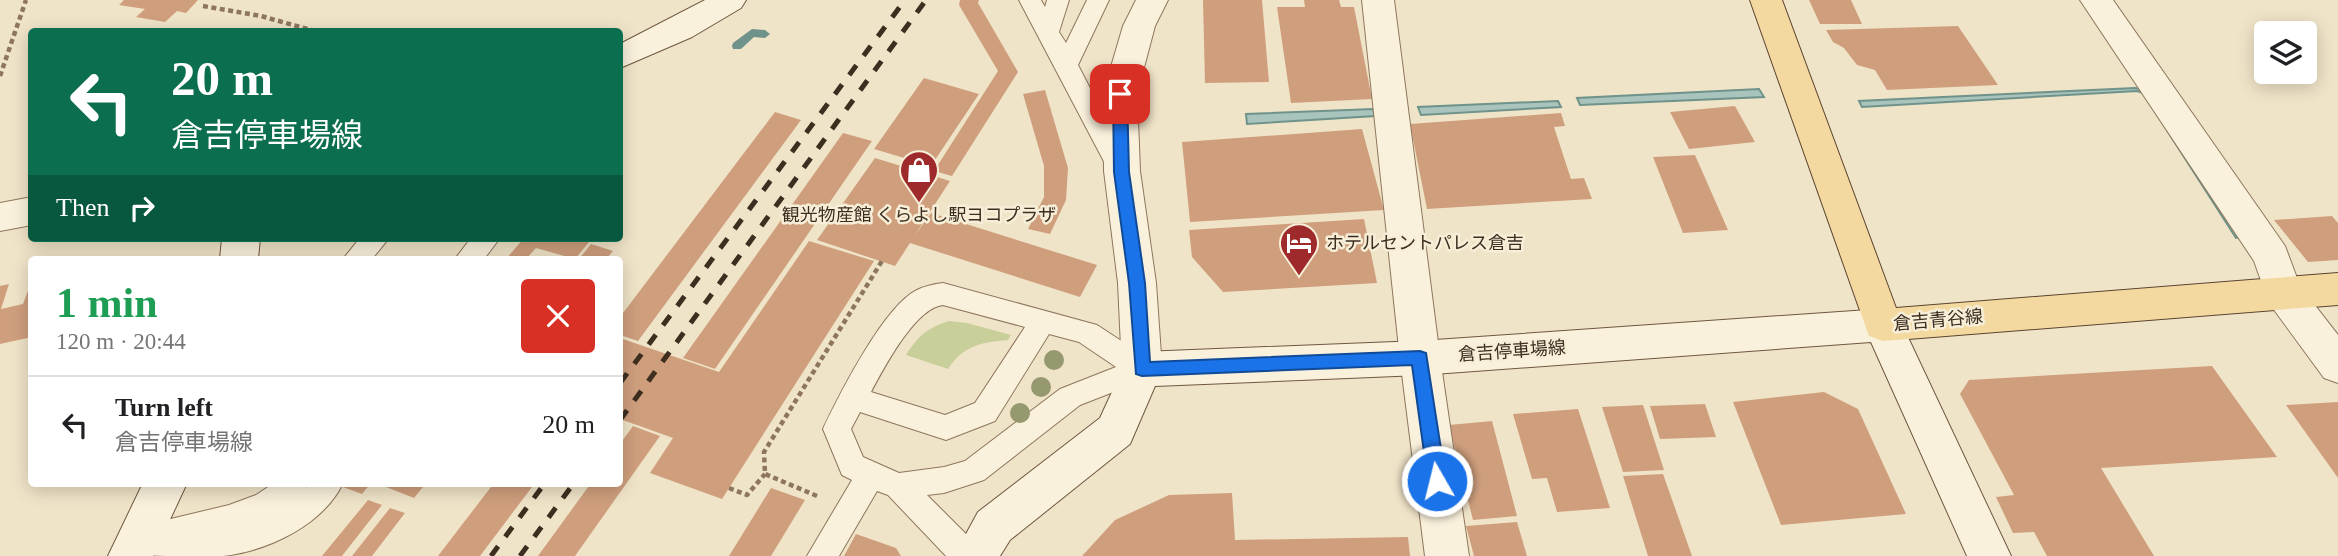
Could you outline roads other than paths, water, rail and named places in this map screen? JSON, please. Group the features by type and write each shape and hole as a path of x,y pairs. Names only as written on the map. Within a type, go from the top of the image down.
{"main road":[{"name":"倉吉青谷線","path":"1766,0 1883,325 2338,289"}],"street":[{"path":"623,56 680,29 730,0"},
{"path":"976,556 994,526 1115,431 1142,369 1137,283 1122,172 1120,94 1139,26 1153,0"},
{"path":"1378,0 1420,358 1447,556"},
{"path":"2096,0 2272,257 2283,292 2338,366"},
{"path":"0,217 28,212"},
{"path":"1883,325 1989,556"},
{"name":"倉吉停車場線","path":"1142,369 1420,358 1883,325"},
{"path":"134,549 163,487"}],"lane":[{"path":"1030,0 1122,172"},
{"path":"1048,32 1058,0"},
{"path":"1067,65 1098,0"},
{"path":"359,256 372,242"},
{"path":"471,256 483,242"},
{"path":"962,556 959,548 898,486 852,466 837,429 853,398 906,314 926,297 943,294 1087,333 1142,369"},
{"path":"853,398 946,428 985,412 1043,321"},
{"path":"898,486 944,480 974,471 1070,397 1142,369"},
{"path":"822,556 871,474"},
{"path":"134,549 257,509 291,487"},
{"path":"134,549 193,547 245,538 277,527 319,496 325,487"}],"water":[{"path":"2135,88 2144,90 2242,237 2236,238 2143,93 2137,91 1862,107 1859,101"},
{"path":"1759,89 1764,97 1580,105 1577,98"},
{"path":"1558,101 1561,107 1421,115 1418,107"},
{"path":"1373,109 1375,116 1247,124 1246,114"}],"waterway":[{"path":"737,46 752,33 765,34"}],"railway":[{"path":"623,379 905,0"},
{"path":"623,416 926,0"},
{"path":"491,556 542,487"},
{"path":"520,556 571,487"}],"place":[{"name":"観光物産館 くらよし駅ヨコプラザ","path":"919,204"},
{"name":"ホテルセントパレス倉吉","path":"1299,277"}]}
